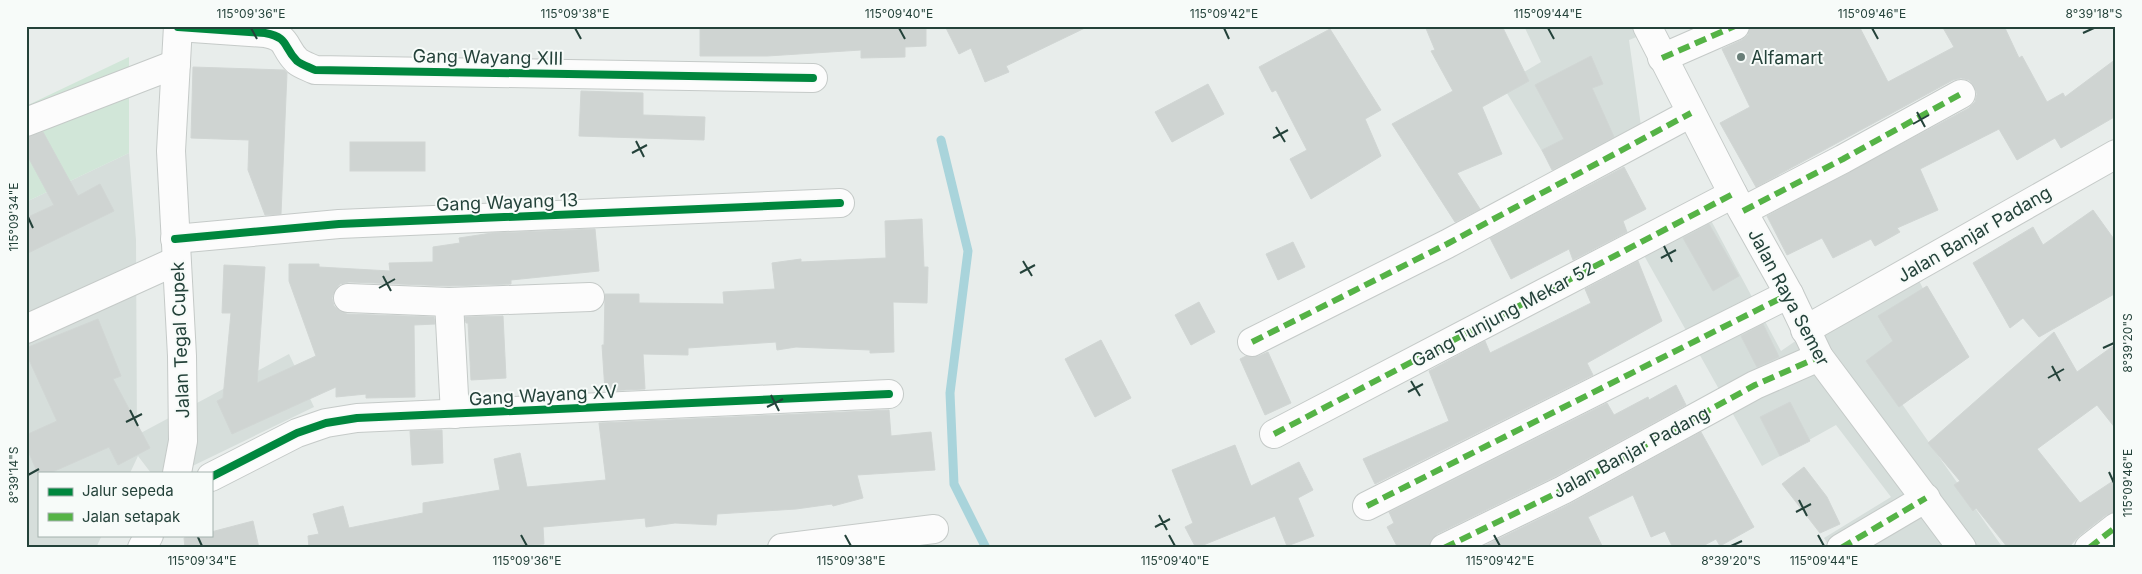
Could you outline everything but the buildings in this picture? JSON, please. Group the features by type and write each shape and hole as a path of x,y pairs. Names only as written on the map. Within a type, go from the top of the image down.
{"street":[{"name":"Jalan Raya Semer","path":"1647,26 1738,202 1789,294 1819,357 1962,548"},
{"path":"1662,58 1735,26"},
{"name":"Jalan Tegal Cupek","path":"177,472 184,441 182,356 171,151 178,27"},
{"name":"Gang Wayang XIII","path":"178,27 278,35 286,43 296,60 315,70 813,78"},
{"path":"26,122 176,64"},
{"name":"Gang Tunjung Mekar 52","path":"1274,434 1738,202 1843,160 1961,94"},
{"path":"1252,342 1447,244 1691,113"},
{"name":"Jalan Banjar Padang","path":"1806,330 2116,154"},
{"name":"Gang Wayang 13","path":"26,329 176,250 339,224 840,203"},
{"path":"1367,506 1789,294"},
{"path":"348,298 449,302 590,297"},
{"path":"449,302 455,414"},
{"name":"Jalan Banjar Padang","path":"1444,548 1563,490 1755,385 1819,357"},
{"name":"Gang Wayang XV","path":"212,476 297,433 326,423 357,418 889,394"},
{"path":"1841,548 1926,498"},
{"path":"2088,548 2116,527"},
{"path":"782,548 934,530"},
{"path":"142,548 149,536"}],"shaded area":[{"path":"1524,26 1664,26 1629,40 1641,126 1557,176 1502,85 1541,62"},
{"path":"129,153 136,240 137,435 289,354 314,407 180,472 150,472 138,456 130,472 38,472 38,536 102,536 96,548 26,548 26,198 28,201"},
{"path":"1699,198 1781,351 1910,262 1950,344 1895,394 2003,548 1830,548 1824,538 1891,497 1836,425 1762,466 1632,234"}],"green space":[{"path":"129,57 129,153 28,201 26,198 26,106"}],"waterway":[{"path":"941,140 968,251 950,393 954,484 986,548"}],"marked path":[{"path":"1662,58 1735,26"},
{"path":"1743,211 1961,94"},
{"path":"1252,342 1447,244 1691,113"},
{"path":"1274,434 1733,194"},
{"path":"1367,506 1789,294"},
{"path":"1444,548 1563,490 1755,385 1819,357"},
{"path":"1841,548 1926,498"},
{"path":"2089,548 2116,527"}],"cycle path":[{"path":"178,27 273,35 285,43 297,61 315,70 813,78"},
{"path":"175,239 339,224 840,203"},
{"path":"212,476 297,433 326,423 357,418 889,394"}],"place":[{"name":"Alfamart","path":"1741,57"}]}
